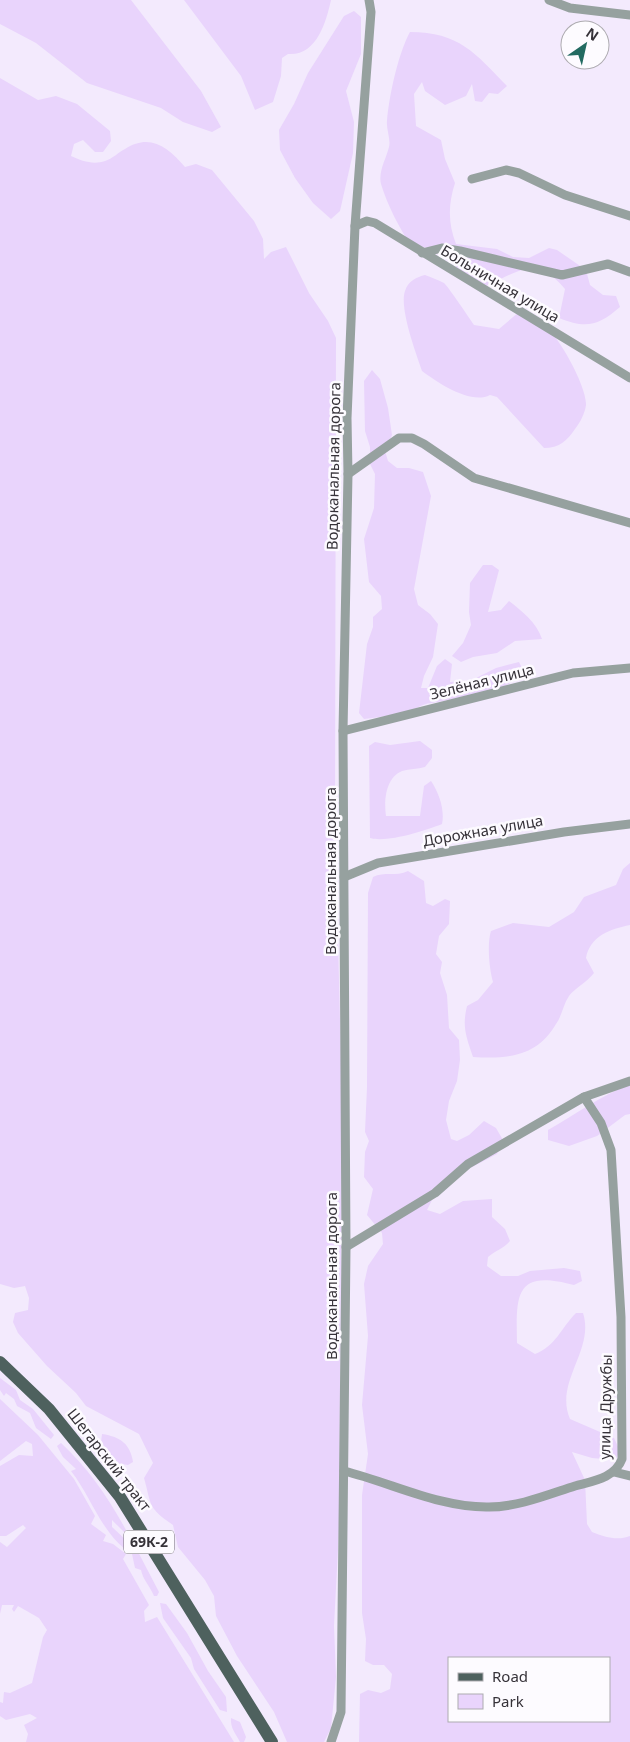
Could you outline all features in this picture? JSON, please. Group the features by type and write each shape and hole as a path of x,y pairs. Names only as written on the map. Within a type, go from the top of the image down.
{"main road":[{"name":"Шегарский тракт","path":"0,1362 49,1409 91,1458 120,1497 272,1742"}],"street":[{"name":"Водоканальная дорога","path":"331,1742 341,1712 344,1471 346,1247 343,731 348,474 347,418 356,226 371,12 369,0"},
{"path":"548,0 570,8 630,15"},
{"path":"472,179 506,170 519,173 565,195 630,216"},
{"name":"Больничная улица","path":"356,226 371,221 422,254 630,378"},
{"path":"422,254 442,248 562,275 608,264 630,272"},
{"path":"348,474 399,438 405,437 424,444 474,478 630,523"},
{"name":"Зелёная улица","path":"343,731 573,673 630,668"},
{"name":"Дорожная улица","path":"344,877 378,863 564,832 630,824"},
{"path":"346,1247 434,1193 468,1164 584,1097 630,1081"},
{"name":"улица Дружбы","path":"344,1471 451,1504 491,1507 526,1502 614,1472 622,1459 621,1316 610,1150 601,1123 584,1097"},
{"path":"614,1472 630,1476"}],"green space":[{"path":"0,0 131,0 201,91 221,127 212,132 183,122 161,108 87,83 36,43 0,24"},
{"path":"184,0 331,0 323,27 313,44 306,50 288,54 282,58 281,76 273,102 255,110 241,76"},
{"path":"354,11 361,17 361,54 346,91 354,122 353,153 340,211 331,219 313,203 295,178 280,150 279,130 294,104 308,73 344,16"},
{"path":"410,32 427,33 454,40 475,54 507,86 498,94 489,93 482,102 475,101 472,84 466,96 445,105 425,91 422,82 414,94 416,126 441,140 445,159 455,183 450,214 451,229 456,244 497,249 513,257 529,258 549,248 557,250 586,270 590,285 603,295 616,296 620,307 605,318 591,324 577,324 559,318 565,289 555,278 545,272 536,269 518,271 486,286 466,278 449,258 432,248 412,247 390,208 380,179 381,170 388,152 387,121 392,88 398,63"},
{"path":"0,78 38,100 56,96 77,104 110,131 111,141 103,152 95,152 83,140 74,144 71,156 75,158 88,162 101,162 110,159 134,144 150,142 165,148 185,167 196,164 212,170 254,221 263,239 264,259 271,252 286,247 309,293 328,321 336,338 335,821 342,1100 339,1530 334,1626 336,1677 331,1728 324,1742 287,1742 274,1712 237,1656 216,1616 214,1596 205,1580 178,1547 173,1525 159,1514 152,1505 144,1478 153,1463 139,1434 86,1406 76,1393 47,1366 18,1333 13,1322 15,1313 28,1310 29,1298 25,1286 14,1288 0,1284"},
{"path":"425,275 444,283 474,325 499,329 519,312 540,322 556,338 577,374 586,405 577,427 566,440 554,447 544,448 497,397 490,395 474,397 464,395 446,387 422,371 406,319 404,299 408,285 416,278"},
{"path":"372,370 380,379 388,408 392,435 385,451 388,461 397,468 409,468 423,472 431,496 414,589 418,605 430,614 438,624 433,657 424,676 421,688 428,688 437,666 445,659 452,664 450,682 470,681 496,668 519,662 524,672 515,680 493,691 428,704 401,713 364,719 359,713 367,644 373,627 373,617 382,609 381,596 369,582 364,539 374,508 375,474 370,464 370,447 365,431 364,381"},
{"path":"483,565 492,565 499,570 488,612 501,610 509,601 533,623 542,639 515,641 497,653 473,657 461,662 452,656 463,643 471,625 469,612 470,583"},
{"path":"420,741 432,750 432,758 425,767 402,771 392,779 386,797 386,816 420,816 424,786 431,781 441,802 442,824 395,838 370,838 369,746 375,742 390,745"},
{"path":"630,863 630,925 608,931 592,944 586,958 594,973 569,996 558,1021 548,1035 540,1043 520,1054 498,1057 473,1057 466,1032 467,1006 478,1000 493,982 489,956 491,931 513,923 549,927 574,912 584,897 616,885 623,869"},
{"path":"408,871 424,881 426,903 433,906 445,899 450,901 449,924 439,936 436,954 442,962 440,973 447,995 449,1028 459,1040 460,1060 457,1081 449,1101 446,1120 451,1139 457,1141 469,1135 484,1121 496,1128 503,1140 497,1154 455,1176 444,1191 434,1196 427,1210 440,1214 463,1201 492,1199 492,1217 505,1229 510,1241 488,1257 487,1266 501,1276 518,1276 530,1271 564,1268 580,1271 582,1281 574,1285 540,1280 530,1283 523,1290 517,1311 517,1343 535,1354 542,1351 553,1341 576,1313 583,1313 584,1340 570,1379 566,1405 570,1419 614,1438 620,1451 615,1460 592,1458 572,1452 585,1480 587,1524 592,1532 606,1537 630,1536 630,1742 359,1742 360,1694 368,1690 381,1693 390,1689 392,1674 384,1665 373,1665 365,1661 366,1639 362,1613 362,1495 368,1454 362,1405 368,1336 364,1284 368,1266 383,1244 382,1233 367,1215 373,1189 364,1177 365,1152 369,1141 365,1132 368,893 373,877 381,874 399,874"},
{"path":"630,1084 630,1114 625,1115 597,1136 569,1146 548,1140 548,1130"},
{"path":"0,1378 16,1390 20,1400 33,1409 54,1435 51,1439 36,1428 30,1413 17,1406 14,1399 6,1393 4,1396 0,1390"},
{"path":"0,1399 38,1435 74,1479 95,1516 91,1524 106,1535 103,1541 113,1544 126,1554 123,1559 149,1605 144,1611 145,1622 157,1617 234,1742 26,1742 28,1734 24,1725 37,1718 30,1714 6,1720 0,1716 0,1702 3,1703 4,1692 10,1693 32,1683 43,1637 47,1630 39,1618 18,1606 14,1612 12,1609 14,1605 2,1605 0,1614 0,1542 7,1547 26,1528 23,1525 6,1536 0,1536 0,1466 19,1455 33,1456 32,1444 26,1441 0,1461"},
{"path":"102,1434 124,1442 130,1450 133,1462 128,1465 117,1463 101,1442"},
{"path":"61,1443 89,1473 112,1506 126,1530 124,1532 112,1520 112,1527 127,1541 125,1549 116,1541 102,1522 71,1471 76,1469 63,1457 57,1446"},
{"path":"136,1548 159,1592 157,1596 154,1596 141,1570 135,1568 132,1554"},
{"path":"160,1603 166,1604 187,1633 208,1671 226,1697 227,1712 220,1710 194,1669 191,1658 163,1618"},
{"path":"231,1718 240,1722 246,1737 244,1742 240,1742 234,1731 231,1725"}]}
